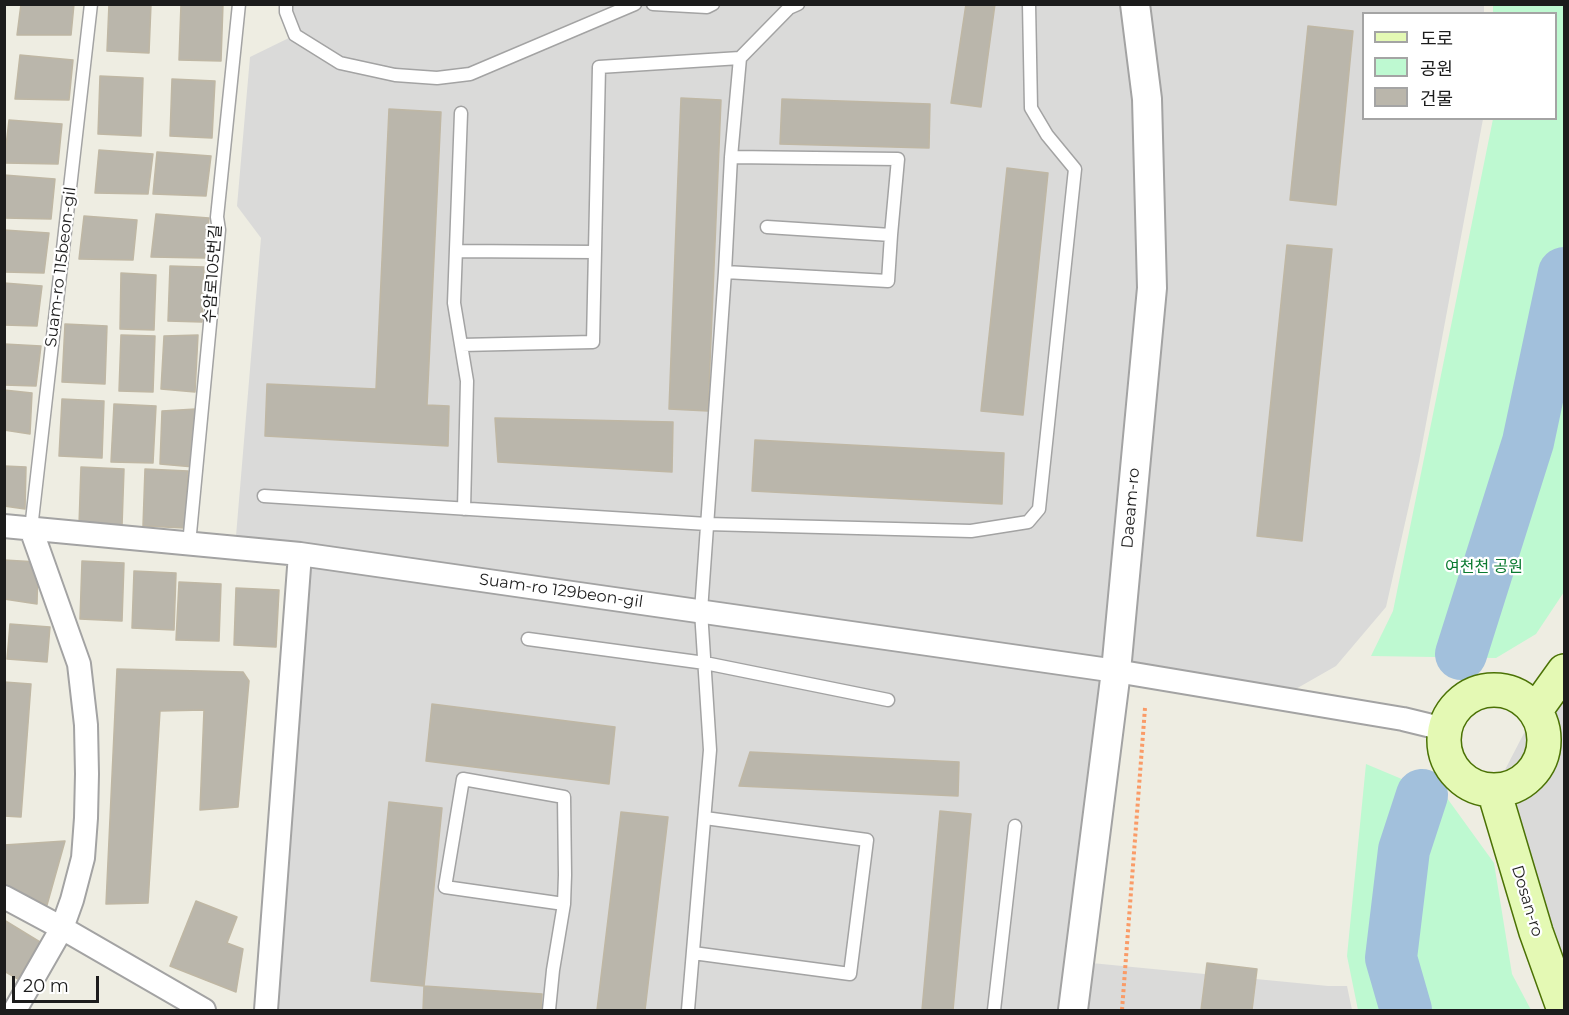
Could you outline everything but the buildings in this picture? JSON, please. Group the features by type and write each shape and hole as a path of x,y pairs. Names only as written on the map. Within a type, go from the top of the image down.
{"main road":[{"path":"1536,710 1564,671"},
{"path":"1492,689 1510,691 1526,700 1536,710 1543,726 1545,746 1529,778 1514,787 1494,791 1476,787 1457,775 1447,758 1444,747 1444,729 1451,712 1470,695 1492,689"},
{"name":"Dosan-ro","path":"1494,791 1536,932 1564,1010"}],"street":[{"name":"Daeam-ro","path":"1073,1011 1116,671 1152,288 1147,99 1135,4"},
{"name":"Suam-ro 129beon-gil","path":"4,526 300,554 1116,671 1403,719 1444,729"},
{"path":"15,1011 62,927 72,900 83,858 86,818 86,725 79,664 31,529"},
{"path":"266,1011 300,554"},
{"path":"4,897 62,927 178,1004 204,1011"}],"lane":[{"name":"Suam-ro 115beon-gil","path":"31,529 91,4"},
{"name":"수암로105번길","path":"189,544 219,230 217,217 240,4"},
{"path":"286,4 286,12 295,35 340,63 395,75 437,78 470,74 635,4"},
{"path":"653,4 707,7 713,4"},
{"path":"688,1011 711,750 701,612 731,157 740,58 789,8 798,4"},
{"path":"264,496 707,524 971,531 1028,522 1039,509 1075,169 1047,135 1031,108 1029,4"},
{"path":"461,345 593,342 599,67 740,58"},
{"path":"461,112 454,303 467,381 464,509"},
{"path":"725,272 888,281 898,159 731,157"},
{"path":"767,227 891,235"},
{"path":"456,251 595,252"},
{"path":"528,639 705,663 888,700"},
{"path":"549,1011 564,904 564,797 463,779 445,887 564,904"},
{"path":"693,953 850,975 867,840 705,818"},
{"path":"994,1011 1015,826"}],"path":[{"path":"1122,1011 1145,708"}],"shaded area":[{"path":"286,5 1484,5 1484,12 1362,12 1362,120 1483,120 1419,461 1386,607 1336,666 1280,698 1116,671 1081,962 1347,986 1352,1010 266,1010 300,554 235,548 261,238 237,206 250,57 295,35"},
{"path":"1564,671 1564,1010 1494,791 1536,710"}],"green space":[{"name":"여천천 공원","path":"1493,5 1564,5 1564,592 1536,634 1496,658 1371,656 1393,611 1493,120 1557,120 1557,12 1493,12"},
{"path":"1366,764 1447,798 1494,863 1512,974 1531,1010 1358,1010 1347,956"}],"waterway":[{"path":"1461,654 1528,442 1564,273"},
{"path":"1406,1010 1391,958 1404,850 1422,795"}]}
